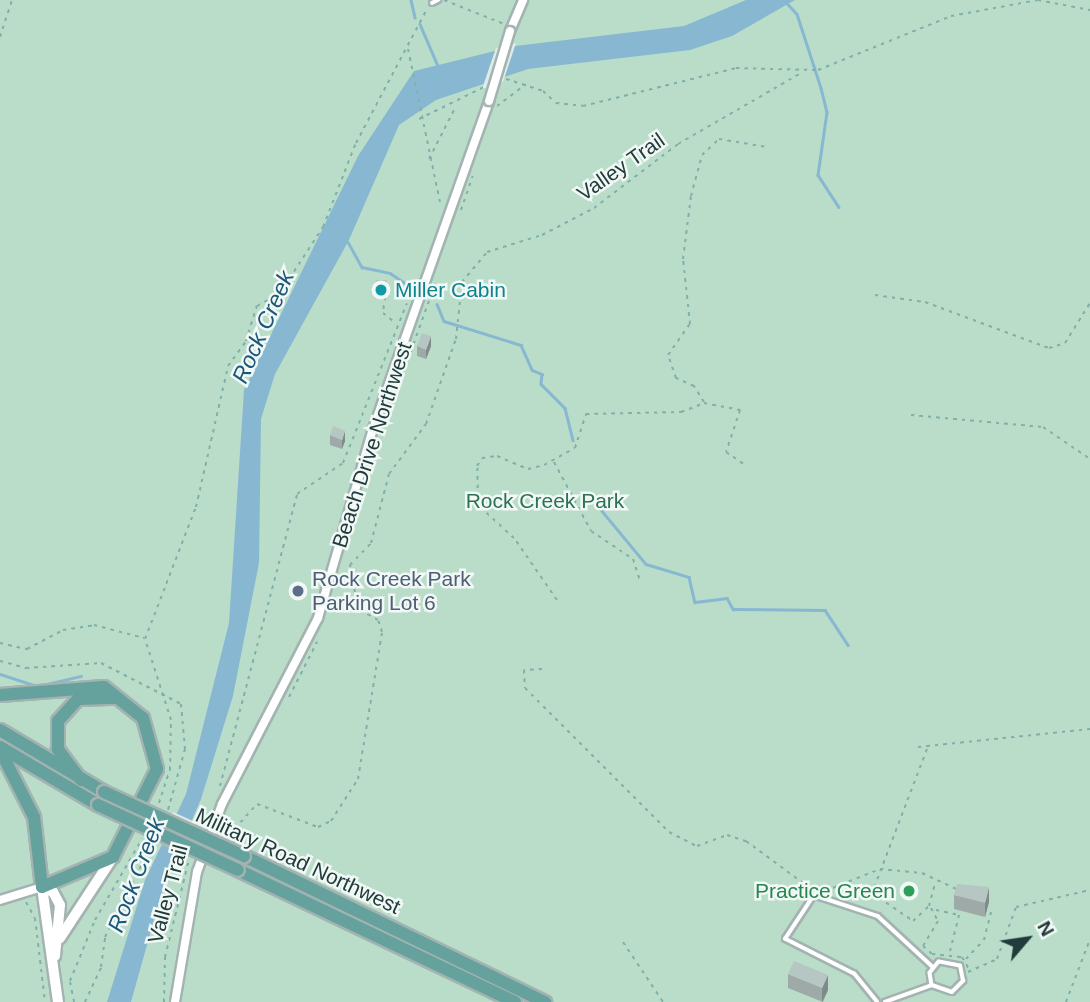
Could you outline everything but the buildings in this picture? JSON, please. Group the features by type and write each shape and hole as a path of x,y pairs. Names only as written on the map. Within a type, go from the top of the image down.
{"main road":[{"path":"0,695 93,685 123,699 152,734 157,769 113,857 42,887 34,817 0,749"},
{"path":"81,780 58,749 60,717 86,696 123,699"},
{"name":"Military Road Northwest","path":"0,730 104,792 244,856 545,1002"},
{"name":"Military Road Northwest","path":"0,749 98,805 515,1002"}],"street":[{"name":"Beach Drive Northwest","path":"175,1002 186,916 213,830 305,652 373,429 447,228 488,103 508,28 523,0"},
{"path":"55,956 74,909 113,857"},
{"path":"0,900 42,887 53,891 60,905 52,976"},
{"path":"42,887 52,976 58,1002"}],"lane":[{"path":"432,4 441,0"},
{"path":"877,1002 854,974 785,939 820,893 878,916 933,967"},
{"path":"885,1002 932,985 953,992 963,974 946,960 933,967"},
{"path":"932,985 933,967"}],"path":[{"path":"0,37 12,0"},
{"path":"441,0 508,28"},
{"name":"Valley Trail","path":"198,837 202,825 229,835 257,804 318,827 331,821 358,779 382,632 378,620 358,609 350,565 371,543 389,474 426,424 457,339 462,282 487,252 542,235 594,208 678,144 800,73 818,70 951,16 1038,0 1090,10"},
{"path":"164,695 145,639 196,507 228,366 246,341 257,306 280,293 323,227 356,143 432,4"},
{"path":"408,48 419,119 447,228"},
{"path":"499,82 527,83 556,103 583,106 736,68 800,73"},
{"path":"488,103 496,107 527,83"},
{"path":"429,160 463,94 489,85"},
{"path":"419,119 457,105"},
{"path":"704,403 694,386 676,378 668,355 690,324 683,259 691,196 702,155 719,139 746,139 767,148"},
{"path":"218,792 243,718 246,675 297,494 343,463 394,323 413,295"},
{"path":"875,295 925,302 1049,348 1065,343 1090,303"},
{"path":"385,297 383,313 394,323"},
{"path":"557,600 514,538 478,505 477,466 497,456 528,469 553,461 575,448 586,414 681,412 704,403 740,410 726,452 744,464"},
{"path":"911,415 1043,428 1090,459"},
{"path":"553,461 591,531 633,559 640,582"},
{"path":"0,643 27,649 63,630 94,625 145,639"},
{"path":"0,661 26,667 102,663 181,704 187,722 179,780 162,822"},
{"path":"542,669 524,670 525,688 669,832 697,846 727,835 746,841 820,893 880,869 922,873 935,883 958,890"},
{"path":"918,747 927,749 1090,729"},
{"path":"927,749 872,893 913,921 929,906 935,883"},
{"path":"202,825 212,806"},
{"path":"85,1002 102,967 105,937 157,834"},
{"name":"Valley Trail","path":"164,1002 165,957 193,849"},
{"path":"963,974 997,959 1016,907 1090,890"},
{"path":"17,897 35,918 45,1002"},
{"path":"929,906 934,910 960,915 950,952"},
{"path":"965,959 984,940 992,908"},
{"path":"934,910 937,921"},
{"path":"943,912 922,944 932,954 950,952 965,959 971,972"},
{"path":"1066,1002 1090,939"},
{"path":"623,942 663,1002"}],"green space":[{"name":"Rock Creek Park","path":"0,0 1090,0 1090,1002 0,1002"}],"water":[{"path":"746,0 795,0 732,36 690,50 528,69 436,100 399,125 349,240 275,374 261,419 259,563 233,696 201,799 163,888 131,1002 107,1002 145,880 186,794 229,623 244,390 358,156 414,71 515,46 684,26"}],"pier":[{"path":"516,43 503,82 482,89 496,48"},
{"path":"173,812 195,822 181,853 159,843"}],"waterway":[{"path":"411,0 415,18"},
{"path":"784,0 797,14 821,88 827,112 818,175 839,207"},
{"path":"420,24 438,66"},
{"path":"348,242 362,267 390,273 412,288"},
{"path":"437,304 444,321 521,345 532,370 542,374 541,384 565,408 573,440"},
{"path":"588,494 646,564 689,577 695,602 727,598 733,609 825,610 848,645"},
{"path":"0,674 38,686 81,676"}],"place":[{"name":"Miller Cabin","path":"381,290"},
{"name":"Rock Creek Park Parking Lot 6","path":"298,591"},
{"name":"Practice Green","path":"909,891"}],"water label":[{"name":"Rock Creek","path":"263,327"},
{"name":"Rock Creek","path":"136,875"}]}
